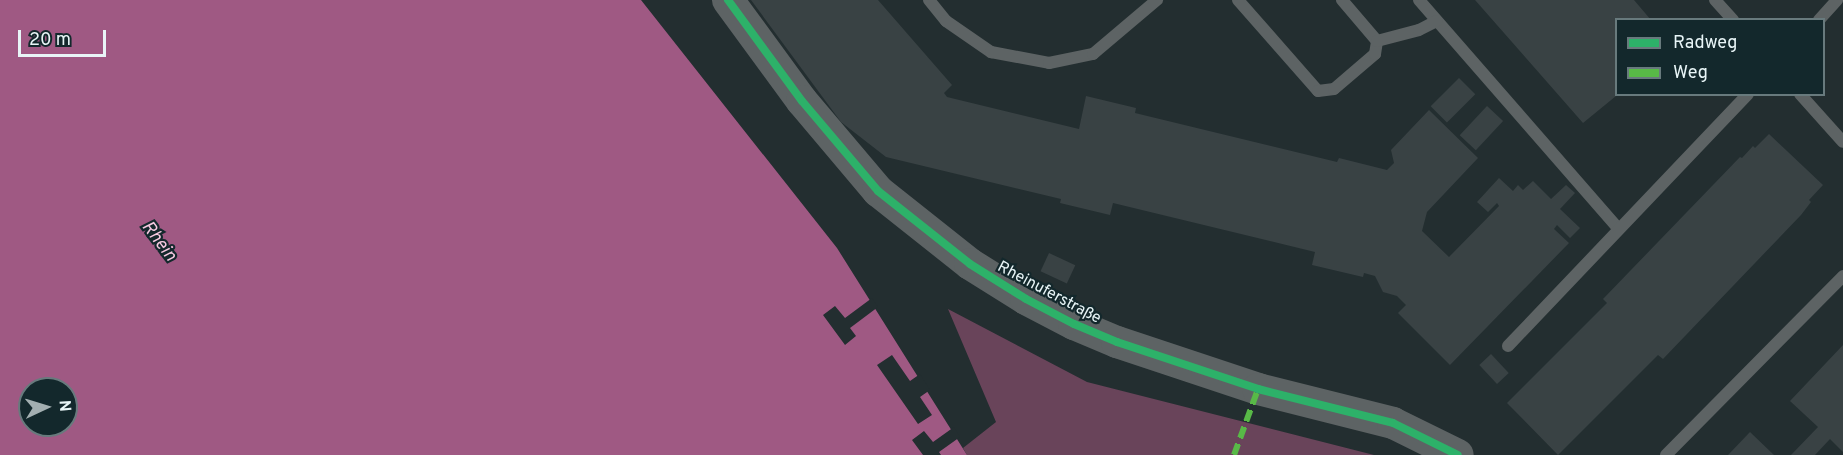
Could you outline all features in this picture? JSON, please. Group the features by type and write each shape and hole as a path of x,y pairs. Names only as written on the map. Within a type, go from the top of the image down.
{"street":[{"name":"Rheinuferstraße","path":"728,0 802,101 878,191 970,264 1026,299 1074,324 1117,342 1258,389 1393,423 1458,455"}],"lane":[{"path":"929,0 946,21 991,52 1049,63 1093,54 1157,0"},
{"path":"1238,0 1318,91 1334,89 1375,54 1377,41 1342,0"},
{"path":"1419,0 1619,229"},
{"path":"1715,0 1731,18"},
{"path":"1821,18 1837,0"},
{"path":"1377,41 1419,30 1437,21"},
{"path":"1508,346 1746,96"},
{"path":"1802,96 1843,142"},
{"path":"1666,455 1843,276"}],"shaded area":[{"path":"948,309 1087,382 1374,455 967,455 963,448 996,422"}],"water":[{"name":"Rhein","path":"0,0 641,0 837,248 967,455 0,455"}],"pier":[{"path":"872,298 878,307 850,328 856,336 845,345 823,315 835,306 845,318"},
{"path":"892,355 910,381 920,374 930,390 920,397 932,415 918,424 877,365"},
{"path":"954,427 960,437 939,452 941,455 923,455 912,440 924,431 933,442"}],"building":[{"path":"751,0 878,0 952,85 944,93 947,97 1079,129 1086,96 1136,108 1135,113 1337,162 1339,158 1387,170 1394,163 1391,150 1429,110 1478,158 1427,212 1422,231 1449,257 1499,206 1497,203 1488,212 1477,202 1499,178 1513,191 1518,185 1523,190 1533,181 1551,199 1566,185 1575,193 1560,209 1580,228 1570,238 1557,225 1554,229 1569,243 1450,365 1398,313 1406,305 1397,296 1383,292 1375,276 1364,273 1363,277 1312,265 1315,252 1113,203 1110,215 1060,203 1061,199 886,157 841,122"},
{"path":"1475,0 1634,0 1649,18 1615,18 1616,96 1583,123"},
{"path":"1459,78 1475,94 1447,123 1431,106"},
{"path":"1487,106 1503,121 1476,150 1460,135"},
{"path":"1769,134 1823,185 1809,200 1811,202 1801,215 1663,359 1658,355 1558,455 1507,403 1607,303 1603,299 1740,157 1742,158 1753,146 1755,148"},
{"path":"1049,253 1075,265 1067,283 1041,271"},
{"path":"1843,345 1843,452 1830,439 1815,455 1791,455 1818,427 1790,401"},
{"path":"1491,354 1509,373 1497,384 1479,365"},
{"path":"1750,432 1774,455 1728,455"}],"marked path":[{"path":"1234,455 1258,389"}],"cycle path":[{"path":"728,0 802,101 878,191 970,264 1026,299 1074,324 1117,342 1258,389 1393,423 1458,455"}]}
